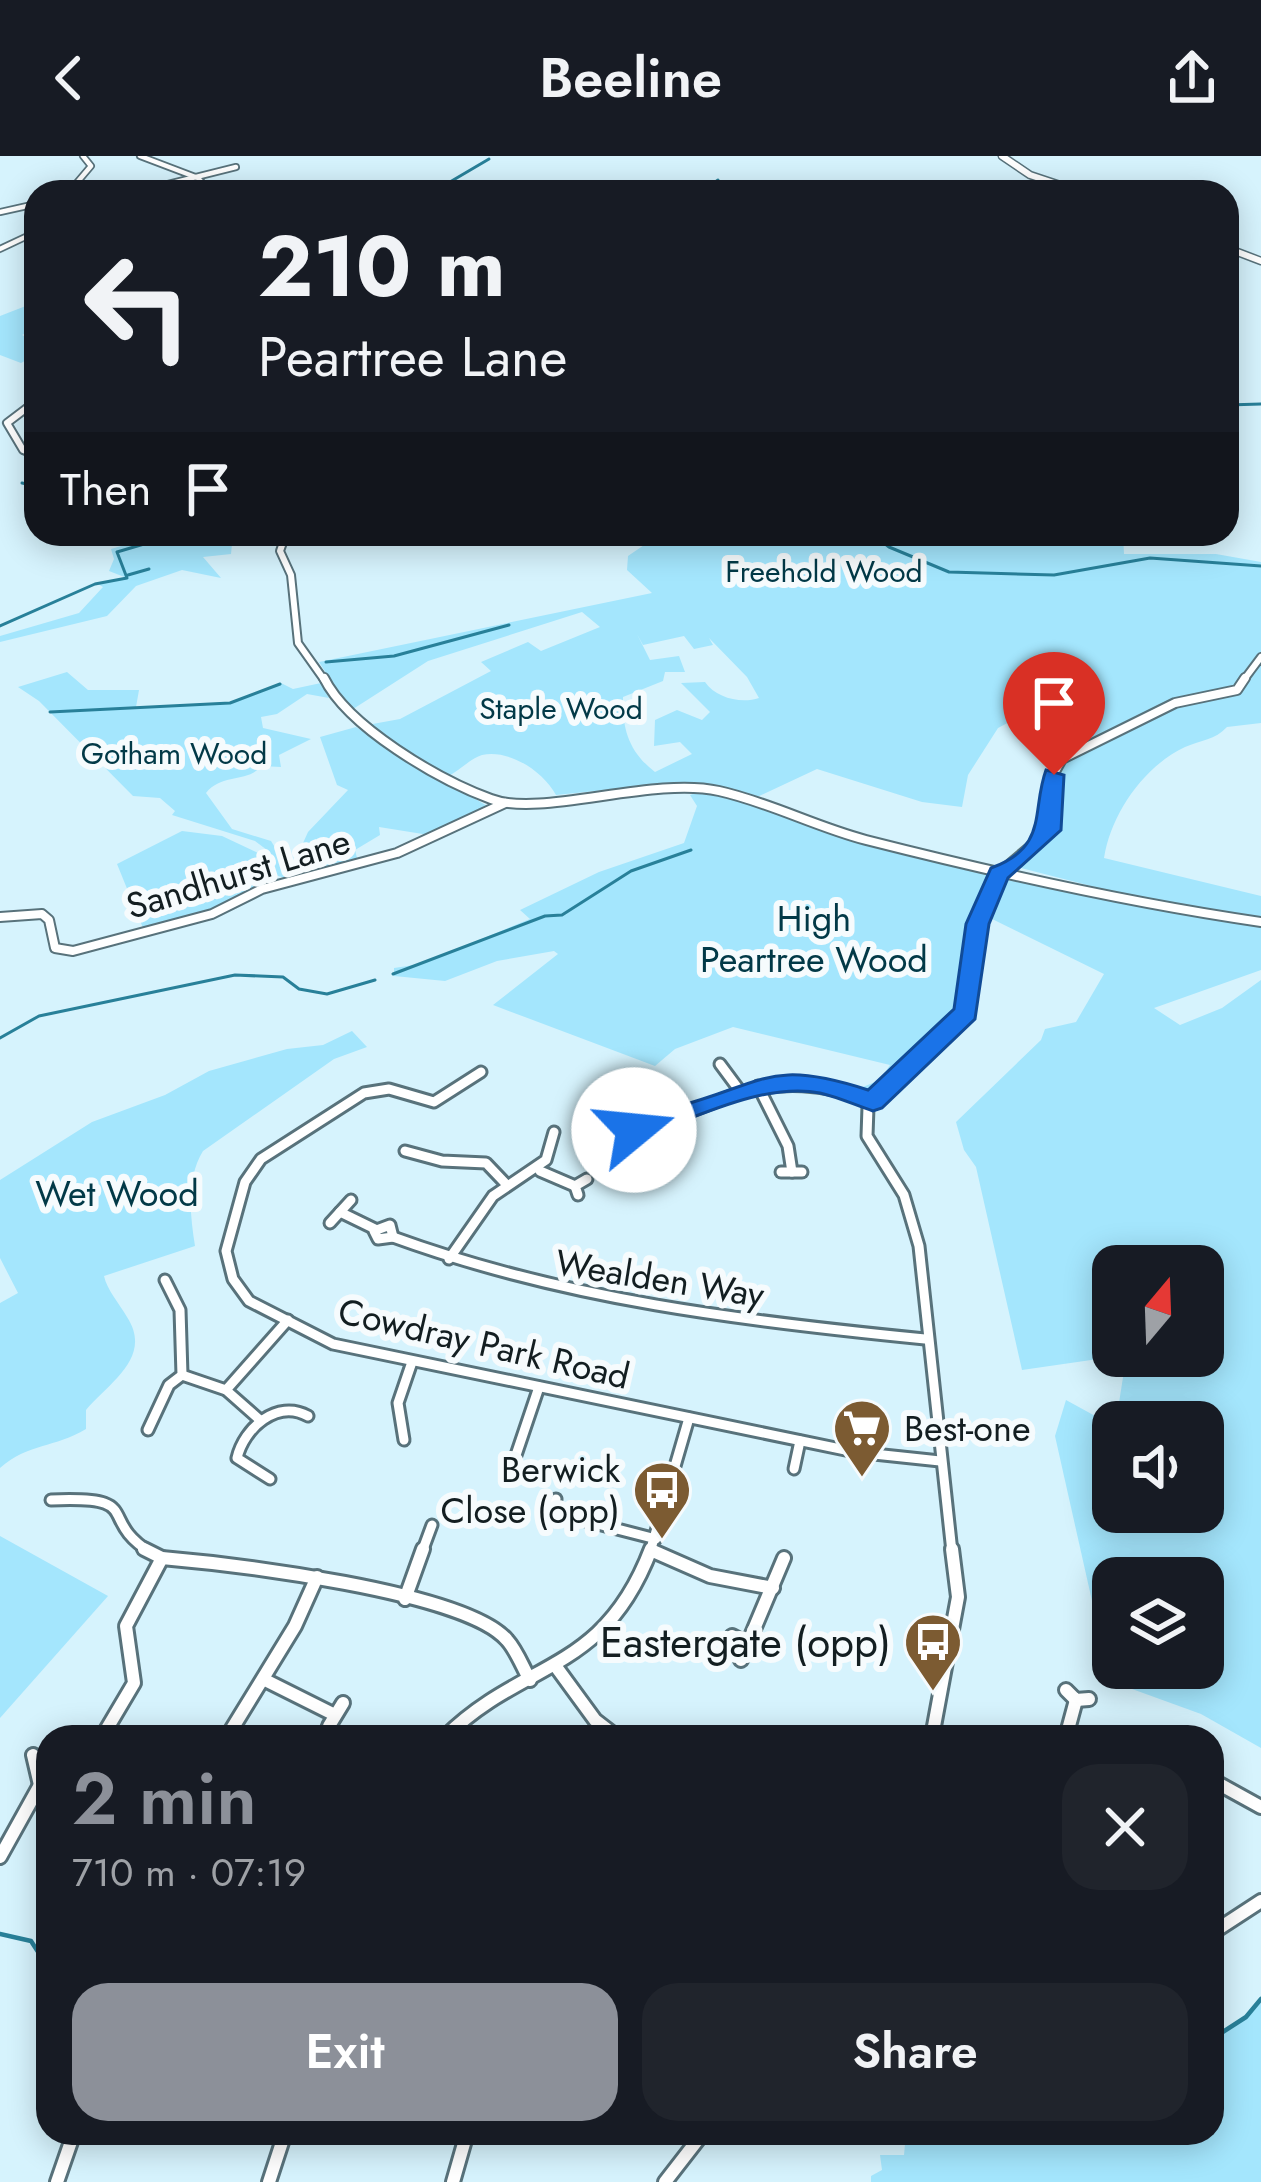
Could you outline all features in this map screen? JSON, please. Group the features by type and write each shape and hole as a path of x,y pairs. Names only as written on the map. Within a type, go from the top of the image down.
{"main road":[{"path":"1002,156 1045,180"}],"street":[{"path":"80,180 92,166 83,156"},
{"path":"140,156 198,178"},
{"path":"189,180 236,167"},
{"path":"24,410 7,423 24,450"},
{"path":"280,546 291,575 298,643 316,663 338,704 444,776 506,803 658,787 716,790 810,824 1179,910 1261,922"},
{"path":"934,1725 958,1597 925,1339 919,1246 904,1195 867,1136 866,1117 873,1101 966,1012 978,924 999,873 1050,830 1054,775 1062,758 1175,703 1237,690 1261,657"},
{"name":"Sandhurst Lane","path":"0,917 42,914 49,920 55,948 73,951 212,914 262,889 397,853 506,803"},
{"path":"720,1064 740,1091"},
{"name":"Cowdray Park Road","path":"477,1080 434,1102 380,1089 251,1171 227,1244 231,1273 241,1291 261,1309 333,1344 800,1441 894,1459 940,1461"},
{"path":"633,1123 676,1117 758,1086 818,1083 873,1101"},
{"path":"758,1086 788,1146 792,1172"},
{"path":"449,1259 490,1198 540,1171 554,1137 538,1141"},
{"path":"409,1158 486,1163 507,1185"},
{"path":"540,1171 577,1190 586,1179"},
{"path":"330,1223 351,1201"},
{"name":"Wealden Way","path":"340,1213 375,1229 378,1239 393,1237 449,1259 661,1313 925,1339"},
{"path":"148,1430 182,1375 184,1332 176,1294 165,1280"},
{"path":"176,1294 188,1289"},
{"path":"226,1390 289,1321"},
{"path":"412,1362 398,1403 402,1434 415,1426"},
{"path":"182,1375 226,1390 260,1420"},
{"path":"505,1443 517,1452 539,1388"},
{"path":"237,1459 239,1445 260,1420 302,1413 306,1398"},
{"path":"145,1404 159,1407"},
{"path":"458,1725 483,1703 557,1667 618,1613 655,1545 689,1418"},
{"path":"793,1473 800,1441"},
{"path":"222,1466 237,1459"},
{"path":"237,1459 270,1479"},
{"path":"90,1496 94,1478"},
{"path":"51,1499 90,1496 115,1507 142,1548 162,1558 242,1561 405,1599 494,1627 530,1680"},
{"path":"551,1512 655,1545 710,1576 773,1588"},
{"path":"405,1599 425,1532"},
{"path":"109,1725 134,1683 126,1626 162,1558"},
{"path":"741,1660 784,1558"},
{"path":"235,1725 265,1680 316,1577"},
{"path":"732,1636 749,1645"},
{"path":"557,1667 601,1725"},
{"path":"265,1680 336,1715"},
{"path":"1069,1725 1077,1696"},
{"path":"33,1755 36,1763"},
{"path":"1224,1784 1261,1807"},
{"path":"0,1857 36,1797"},
{"path":"1224,1926 1261,1901"},
{"path":"57,2182 70,2145"},
{"path":"269,2182 281,2145"},
{"path":"453,2182 464,2145"},
{"path":"665,2182 694,2145"}],"green space":[{"path":"24,307 21,363 0,355 0,316"},
{"path":"232,546 231,554 203,557 221,578 182,570 136,586 107,616 0,642 0,636 79,613 103,587 98,584 127,578 109,571 114,559 111,549"},
{"path":"643,546 1124,546 1124,554 1216,554 1261,562 1261,653 1234,688 1153,712 1069,752 1057,750 1055,759 1042,705 998,728 968,775 962,807 922,802 817,769 757,797 665,784 556,795 534,770 503,755 482,755 448,776 367,725 400,719 491,671 481,662 528,642 541,651 600,627 582,612 428,661 350,711 319,662 652,593 627,570 628,556","holes":["637,634 643,645 684,636 694,649 713,645 709,638 747,677 759,698 737,700 722,696 705,682 681,683 710,712 702,720 677,710 655,720 654,746 680,742 692,754 655,772 629,739 623,697 663,681 665,672 685,672 679,656 650,660"]},
{"path":"1261,660 1261,723 1227,727 1156,767 1122,809 1104,858 1261,896 1261,919 1138,898 1021,868 1018,860 1054,831 1057,780 1064,761 1177,705 1238,692"},
{"name":"Gotham Wood","path":"67,672 88,690 139,690 136,707 231,702 281,683 293,689 321,683 329,698 307,694 277,714 261,717 263,728 311,739 279,755 281,767 261,766 206,793 232,829 271,841 290,872 308,832 348,790 337,785 320,737 356,727 492,809 429,835 379,827 380,835 355,850 358,862 289,880 271,873 267,850 255,841 172,815 175,811 160,798 133,796 39,701 18,687"},
{"name":"High Peartree Wood","path":"690,795 740,797 817,829 992,875 980,909 969,988 958,1016 878,1090 858,1089 880,1080 890,1065 733,1027 675,1049 655,1066 493,1005 558,954 554,951 497,961 445,981 394,976 394,968 421,964 530,919 520,910 599,872 684,843 697,806"},
{"path":"182,831 222,836 258,853 258,888 222,908 143,928 117,864"},
{"path":"1005,877 1261,925 1261,970 1154,1008 1180,1025 1222,1008 1261,980 1261,1748 1201,1714 1132,1689 1224,1689 1224,1557 1092,1557 1092,1601 1055,1436 1066,1400 1092,1414 1092,1533 1224,1533 1224,1401 1119,1401 1123,1377 1224,1377 1224,1245 1092,1245 1092,1360 1022,1370 976,1167 964,1150 956,1122 1041,1040 1045,1029 1076,1022 1104,974 988,917 995,888"},
{"name":"Wet Wood","path":"352,1031 367,1047 334,1059 203,1151 192,1185 195,1246 104,1276 134,1331 135,1344 125,1368 86,1410 86,1429 21,1454 0,1468 0,1303 18,1293 0,1258 0,1180 92,1122 165,1095 209,1071 287,1049 323,1045"},
{"path":"0,1536 108,1596 0,1718"},
{"path":"1261,2002 1261,2182 871,2182 871,2176 882,2170 880,2155 904,2155 905,2145 1224,2145 1224,2033"}],"waterway":[{"path":"453,180 489,159"},
{"path":"1239,405 1261,404"},
{"path":"0,626 95,584 127,578 117,552 137,546"},
{"path":"888,546 949,572 1054,575 1150,558 1261,566"},
{"path":"128,575 149,569"},
{"path":"326,662 394,656 509,625"},
{"path":"50,712 230,703 280,684"},
{"path":"393,974 545,916 562,915 631,871 691,850"},
{"path":"0,1038 39,1016 235,975 283,977 299,989 327,994 375,980"},
{"path":"0,1934 31,1941 36,1949"},
{"path":"1224,2031 1246,2017 1261,1999"}],"place":[{"name":"Best-one","path":"862,1479"},
{"name":"Berwick Close (opp)","path":"662,1541"},
{"name":"Eastergate (opp)","path":"933,1693"}],"route":[{"path":"634,1130 638,1122 676,1117 768,1083 818,1083 873,1101 966,1012 978,924 990,890 999,873 1010,869 1050,830 1054,775"}],"park label":[{"name":"Freehold Wood","path":"824,572"},
{"name":"Staple Wood","path":"561,709"}]}
